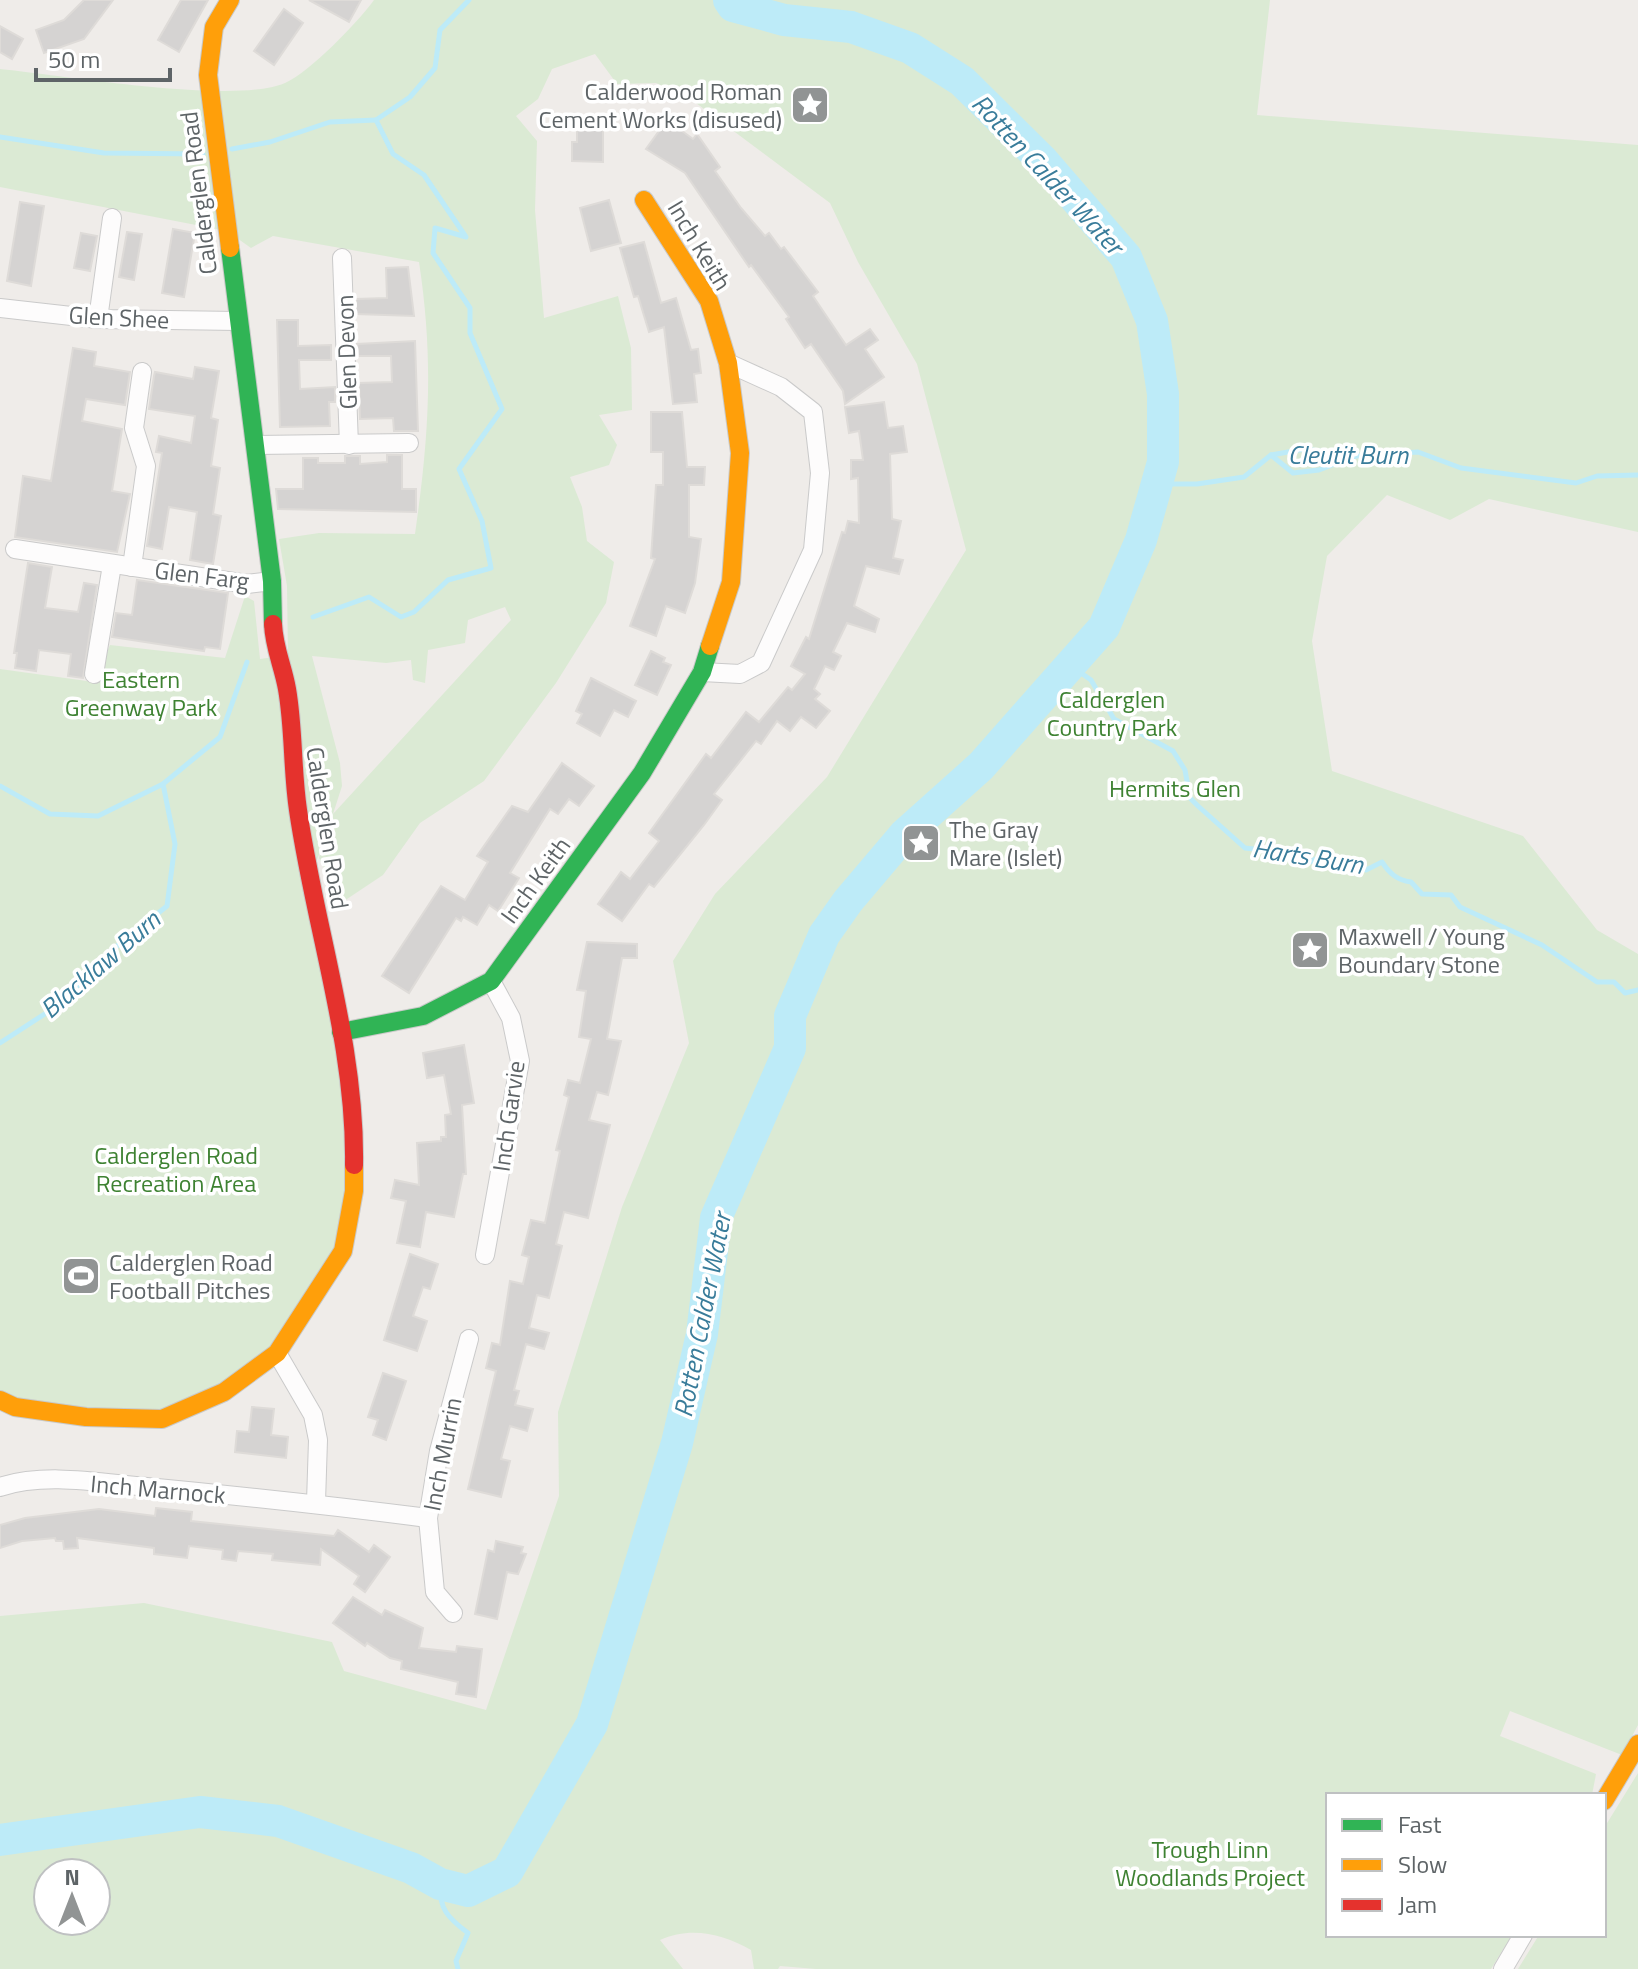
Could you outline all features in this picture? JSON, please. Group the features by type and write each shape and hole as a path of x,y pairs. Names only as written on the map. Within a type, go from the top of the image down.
{"street":[{"name":"Calderglen Road","path":"0,1400 15,1407 86,1417 162,1419 224,1392 277,1353 343,1251 354,1191 355,1131 347,1094 341,1032 298,810 287,687 274,648 272,581 208,75 214,27 230,0"},
{"name":"Inch Keith","path":"341,1032 423,1016 491,981 642,773 702,672 731,582 740,453 728,363 709,301 644,200"},
{"path":"98,319 112,218"},
{"name":"Glen Devon","path":"342,258 349,445"},
{"name":"Glen Shee","path":"0,308 98,319 238,321"},
{"path":"702,672 740,674 761,663 813,550 820,473 813,412 781,387 728,363"},
{"name":"Glen Farg","path":"132,567 146,466 134,428 142,372"},
{"name":"Glen Devon","path":"256,445 409,443"},
{"name":"Glen Farg","path":"15,549 247,584 272,581"},
{"path":"94,674 112,565"},
{"name":"Inch Garvie","path":"485,1255 520,1061 511,1018 491,981"},
{"name":"Inch Murrin","path":"453,1613 435,1592 428,1518 439,1451 469,1339"},
{"path":"277,1353 313,1415 318,1440 316,1502"},
{"name":"Inch Marnock","path":"0,1487 12,1483 69,1481 316,1502 428,1518"},
{"path":"1606,1798 1638,1744"},
{"path":"1503,1969 1522,1937"}],"green space":[{"path":"374,0 1270,0 1257,115 1638,145 1638,532 1489,499 1450,520 1387,495 1327,556 1312,641 1332,771 1523,836 1597,930 1638,954 1638,1725 1622,1755 1510,1711 1500,1736 1596,1774 1592,1793 1326,1793 1326,1937 1511,1937 1491,1969 816,1969 780,1966 778,1969 754,1969 751,1950 718,1936 683,1933 660,1940 683,1969 0,1969 0,1616 144,1603 332,1642 344,1671 486,1710 559,1496 558,1412 622,1207 689,1043 673,961 715,894 827,777 966,550 917,364 858,262 830,203 692,100 656,83 617,84 595,54 552,69 538,99 516,116 537,141 535,210 544,318 618,296 631,348 632,410 599,415 617,445 609,465 570,477 582,507 587,541 614,562 606,603 556,683 484,781 420,823 383,875 341,903 319,858 322,846 310,879 347,1094 343,1251 277,1353 162,1419 0,1400 0,669 94,682 110,645 225,658 245,596 254,601 260,659 288,655 287,586 279,539 319,533 415,534 424,464 428,366 419,262 273,236 251,248 227,231 0,187 0,69 104,82 228,91 261,89 285,83 333,46","holes":["505,607 511,620 333,814 342,786 340,763 312,656 386,663 411,660 413,680 425,683 428,650 465,643 468,620"]},
{"path":"1638,1773 1638,1969 1518,1969 1538,1937 1606,1937 1606,1825"}],"building":[{"path":"84,0 113,0 84,39 44,53 36,30 64,20"},
{"path":"181,0 208,0 179,52 158,40"},
{"path":"309,0 361,0 349,22"},
{"path":"284,9 303,23 274,65 254,51"},
{"path":"0,26 23,39 12,59 0,52"},
{"path":"667,120 693,139 697,134 720,167 715,171 741,208 765,236 769,233 781,249 784,247 818,292 813,296 846,345 870,329 878,340 865,349 884,377 845,404 843,391 811,344 805,348 786,319 789,317 751,265 749,267 685,173 646,149"},
{"path":"577,130 603,130 603,162 572,161 572,142 577,142"},
{"path":"609,200 621,243 591,251 580,208"},
{"path":"20,202 44,206 31,286 7,281"},
{"path":"173,229 195,233 184,297 162,293"},
{"path":"127,232 142,234 134,280 119,277"},
{"path":"81,233 97,236 90,271 74,268"},
{"path":"644,242 661,303 676,298 691,350 698,349 701,373 694,374 697,402 673,404 664,327 649,332 638,296 634,297 620,248"},
{"path":"408,267 414,316 356,314 356,299 387,298 386,268"},
{"path":"277,320 298,320 298,346 331,345 331,360 299,360 300,389 335,387 335,402 329,402 330,426 280,427"},
{"path":"415,341 418,431 394,431 393,418 360,419 359,383 392,382 391,356 358,356 357,344"},
{"path":"73,348 96,352 94,366 130,372 125,405 86,399 82,421 122,429 112,491 130,494 117,552 15,537 23,476 51,481"},
{"path":"195,367 219,371 211,418 218,420 211,466 220,468 213,514 221,516 213,564 190,560 197,512 169,507 162,549 147,546 162,453 156,452 159,436 191,443 195,416 149,409 155,372 193,379"},
{"path":"884,402 888,428 903,426 907,452 890,454 892,519 901,521 893,558 903,560 899,574 866,566 854,606 879,619 875,632 847,623 833,652 841,656 834,670 825,666 814,689 820,694 815,699 830,711 816,728 801,717 790,731 777,721 761,744 756,741 714,794 722,800 704,825 654,887 649,884 622,921 598,904 621,872 630,879 659,841 649,833 706,754 711,758 746,712 759,722 788,687 792,690 805,674 791,666 806,637 809,639 842,532 845,533 848,521 859,523 858,478 851,479 851,460 863,460 859,431 849,433 845,407"},
{"path":"651,412 682,412 687,467 705,467 704,485 689,485 689,537 701,539 695,583 685,613 666,606 656,636 630,626 655,559 651,558 656,485 663,485 663,452 651,452"},
{"path":"387,455 402,455 402,489 416,489 416,512 278,509 276,489 303,489 303,458 318,458 318,463 345,463 345,456 360,456 360,464 387,462"},
{"path":"28,563 52,567 45,608 78,612 84,583 97,585 83,678 68,676 71,654 39,650 36,671 15,668 17,653 14,653"},
{"path":"137,580 228,593 220,649 205,647 204,651 112,637 116,613 132,615"},
{"path":"651,651 671,665 657,695 635,685"},
{"path":"591,678 636,701 628,717 614,710 600,736 577,723 582,714 576,711"},
{"path":"562,763 594,786 579,806 569,799 558,814 550,809 510,873 519,878 498,911 489,905 477,925 463,917 461,921 456,918 409,993 382,976 441,886 465,900 488,862 477,856 512,806 528,812"},
{"path":"587,942 637,944 637,958 622,958 607,1039 621,1041 608,1095 597,1092 589,1120 610,1125 588,1218 564,1212 556,1244 562,1246 549,1298 537,1295 529,1328 549,1333 544,1349 526,1344 514,1390 519,1391 515,1405 533,1409 527,1431 510,1426 501,1459 510,1461 501,1497 468,1489 496,1371 486,1368 492,1343 500,1345 510,1281 523,1284 529,1257 522,1255 531,1220 545,1223 560,1151 556,1150 569,1097 564,1095 568,1080 580,1083 591,1039 579,1037 586,991 577,990"},
{"path":"464,1045 474,1103 462,1105 466,1174 463,1174 454,1217 426,1212 420,1247 397,1243 406,1201 391,1198 395,1180 419,1185 417,1143 441,1141 441,1137 446,1137 445,1115 451,1114 444,1075 427,1078 423,1053"},
{"path":"410,1254 438,1264 430,1289 423,1287 413,1316 427,1321 417,1351 384,1340"},
{"path":"383,1373 406,1381 386,1440 373,1435 378,1420 368,1417"},
{"path":"252,1407 274,1409 271,1435 288,1437 286,1458 235,1452 237,1431 249,1432"},
{"path":"156,1508 192,1512 191,1521 334,1536 338,1530 369,1552 374,1545 390,1557 365,1592 354,1584 359,1576 321,1549 320,1565 272,1560 273,1554 238,1551 236,1561 222,1559 223,1550 189,1546 187,1558 154,1554 154,1548 77,1538 78,1548 64,1549 63,1541 56,1541 55,1538 22,1541 0,1548 0,1525 25,1518 99,1509 155,1516"},
{"path":"496,1541 523,1547 521,1553 526,1554 518,1574 507,1572 497,1619 475,1614 488,1550 494,1552"},
{"path":"353,1597 382,1615 385,1610 423,1628 419,1648 456,1652 457,1646 482,1649 476,1697 456,1694 458,1682 401,1669 402,1661 390,1658 367,1643 365,1646 333,1623"}],"waterway":[{"name":"Blacklaw Burn","path":"313,617 369,597 401,617 414,612 448,580 491,568 482,521 459,469 502,409 470,333 470,308 433,253 435,228 466,237 424,175 393,154 376,120 410,97 435,68 440,30 469,0"},
{"name":"Rotten Calder Water","path":"0,1840 200,1812 278,1821 411,1868 440,1884 468,1891 507,1872 592,1724 677,1443 702,1334 716,1218 790,1048 790,1016 824,935 848,901 904,835 981,766 1104,627 1141,540 1163,462 1163,394 1152,321 1126,257 1043,161 962,81 910,48 851,27 784,20 733,6 729,0"},
{"path":"232,149 270,142 330,122 376,120"},
{"path":"0,137 104,153 203,154"},
{"name":"Cleutit Burn","path":"1157,484 1197,484 1244,477 1271,455 1305,449 1357,456 1418,452 1461,468 1576,483 1597,476 1638,475"},
{"path":"1271,455 1293,473 1319,470 1356,456"},
{"name":"Blacklaw Burn","path":"0,1043 60,1004 112,950 167,906 175,844 163,784 220,737 247,662"},
{"name":"Harts Burn","path":"1071,666 1091,680 1114,719 1173,751 1185,770 1190,798 1245,848 1271,851 1276,858 1297,856 1310,862 1332,857 1366,870 1382,862 1394,876 1411,882 1422,894 1451,895 1460,907 1542,945 1597,982 1614,982 1625,993 1638,990"},
{"path":"0,786 50,814 98,816 163,784"},
{"path":"440,1884 446,1912 468,1933 456,1961 458,1969"}],"traffic: fast":[{"path":"230,248 272,581 273,624"},
{"path":"341,1032 423,1016 491,981 642,773 702,672 710,646"}],"traffic: slow":[{"path":"230,0 214,27 208,75 230,248"},
{"path":"644,200 709,301 728,363 740,453 731,582 710,646"},
{"path":"0,1400 15,1407 86,1417 162,1419 224,1392 277,1353 343,1251 354,1191 354,1165"},
{"path":"1606,1798 1638,1744"}],"traffic: jam":[{"path":"273,624 289,704 296,795 305,854 342,1031 353,1120 354,1165"}],"place":[{"name":"Calderwood Roman Cement Works (disused)","path":"810,105"},
{"name":"The Gray Mare (Islet)","path":"921,843"},
{"name":"Maxwell / Young Boundary Stone","path":"1310,950"},
{"name":"Calderglen Road Football Pitches","path":"81,1276"}],"park label":[{"name":"Eastern Greenway Park","path":"141,693"},
{"name":"Calderglen Country Park","path":"1112,713"},
{"name":"Hermits Glen","path":"1175,788"},
{"name":"Calderglen Road Recreation Area","path":"176,1169"},
{"name":"Trough Linn Woodlands Project","path":"1210,1863"}]}
